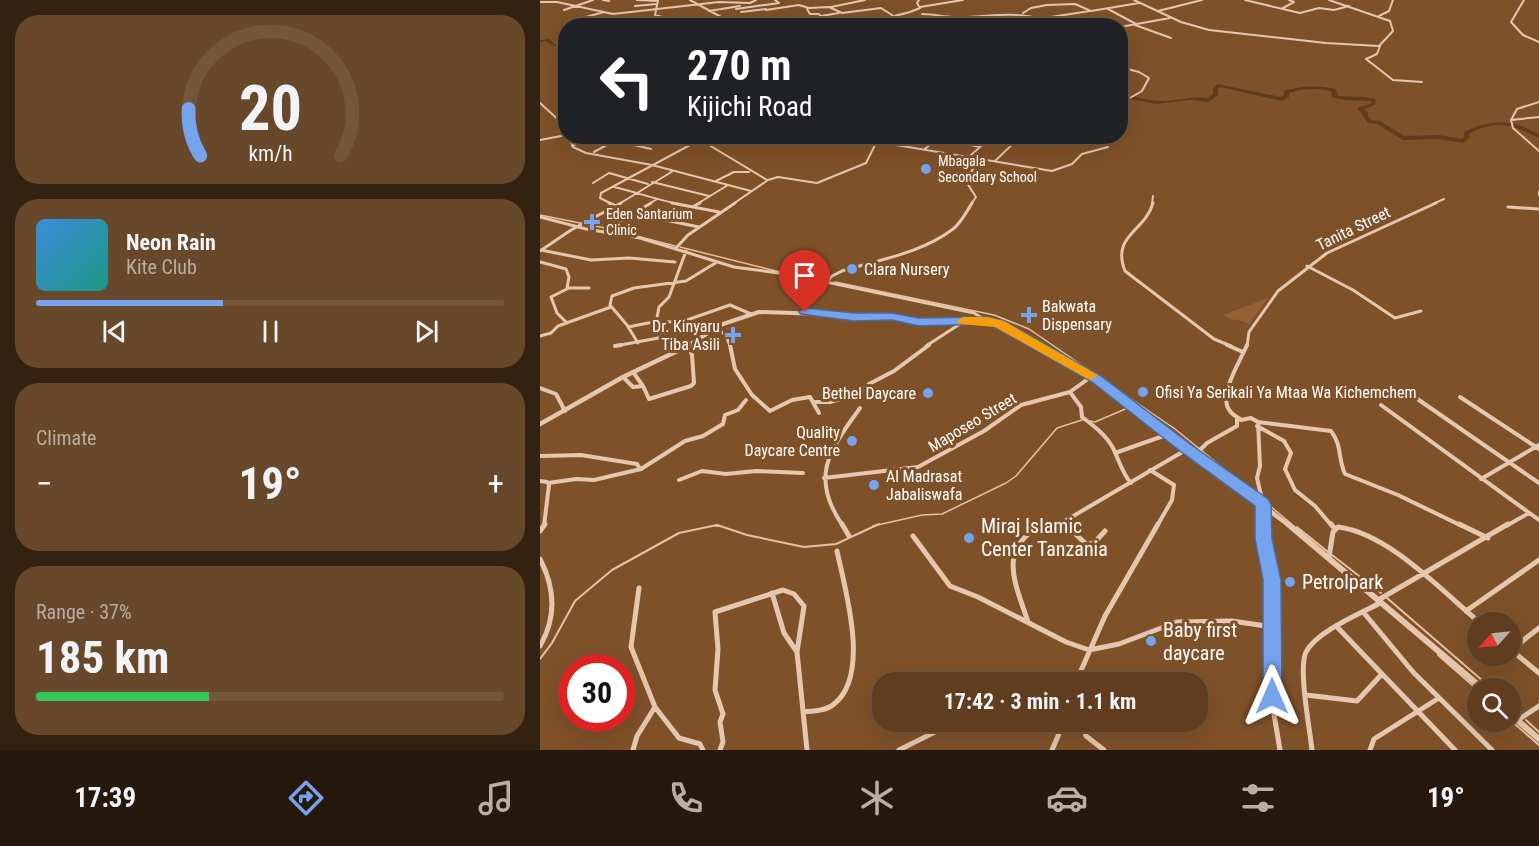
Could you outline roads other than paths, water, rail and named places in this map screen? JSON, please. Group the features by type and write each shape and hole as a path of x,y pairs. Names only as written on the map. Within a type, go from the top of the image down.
{"street":[{"path":"564,10 593,0"},
{"path":"603,0 609,1"},
{"path":"637,0 658,1"},
{"path":"690,0 723,18"},
{"path":"541,1 615,14 720,2 750,3 756,0"},
{"path":"736,9 780,3 773,0"},
{"path":"741,12 799,5 807,8 831,7 865,0"},
{"path":"920,0 917,3 920,7"},
{"path":"880,18 908,13 920,7 963,0"},
{"path":"1134,0 1169,18 1220,32 1332,44 1380,46"},
{"path":"1158,11 1202,0"},
{"path":"1245,0 1302,13 1319,8 1334,10 1350,6"},
{"path":"1282,8 1294,2 1289,0"},
{"path":"1329,0 1390,21 1394,27 1391,36 1380,46 1377,54 1366,59 1380,67 1395,81 1422,82"},
{"path":"1378,16 1387,14 1392,9 1393,0"},
{"path":"1524,0 1511,22 1523,35 1539,42"},
{"path":"635,6 658,1"},
{"path":"658,1 655,15 670,18"},
{"path":"854,3 870,9"},
{"path":"1023,13 1032,7 1071,3 1091,11"},
{"path":"921,14 955,17 1004,12 1023,13 1043,18 1140,3"},
{"path":"764,5 766,10"},
{"path":"709,11 740,6"},
{"path":"578,10 584,7"},
{"path":"831,7 839,13"},
{"path":"807,8 809,14 821,16 884,8 892,15"},
{"path":"1108,8 1125,18"},
{"path":"585,18 605,12"},
{"path":"1128,25 1169,18"},
{"path":"1128,20 1171,38"},
{"path":"1128,69 1141,72 1149,78 1141,92 1128,99"},
{"path":"1512,123 1517,109 1539,102"},
{"path":"540,103 558,119"},
{"path":"1512,123 1539,117"},
{"path":"1512,123 1539,151"},
{"path":"540,140 558,136"},
{"path":"572,146 576,144"},
{"path":"593,153 609,144"},
{"path":"628,144 651,149"},
{"path":"615,206 600,197 601,193 690,144"},
{"path":"708,144 750,172 768,180"},
{"path":"676,249 699,227 768,180 778,177 818,183 866,163 876,144"},
{"path":"885,144 1055,171 1072,164 1082,154 1108,147"},
{"path":"925,149 931,144"},
{"path":"968,144 980,147"},
{"path":"970,157 983,144"},
{"path":"994,161 1012,144"},
{"path":"572,146 586,153 652,165 752,191"},
{"path":"827,283 832,276 842,271 915,249 954,229 976,197 965,180 976,165 987,160"},
{"path":"541,251 576,227 674,171"},
{"path":"593,183 609,172 709,196"},
{"path":"716,181 734,172 750,172"},
{"path":"972,172 988,175 983,180"},
{"path":"693,206 728,185"},
{"path":"614,187 644,196 720,212"},
{"path":"1153,196 1149,214 1127,236 1120,250 1125,271 1214,339 1243,352"},
{"path":"603,232 657,199"},
{"name":"Tanita Street","path":"1237,419 1226,404 1226,395 1247,346 1249,332 1272,298 1307,266 1327,253 1415,210 1444,199"},
{"path":"1508,207 1539,209"},
{"path":"636,213 699,227"},
{"path":"540,218 640,238 734,267 793,275 976,314 987,321"},
{"path":"541,251 591,260 629,258 675,262"},
{"path":"633,372 644,386 650,399 693,385 691,371 694,359 685,347 665,337 657,330 655,322 659,307 665,305 675,283 681,258 686,252"},
{"path":"540,262 566,269 569,277 567,288"},
{"path":"638,343 611,307 613,295 637,287 691,279 717,262"},
{"path":"1307,266 1353,290 1395,318 1421,311"},
{"path":"567,323 550,300 567,288 589,288"},
{"path":"628,327 655,322 684,321 730,305 752,314"},
{"path":"540,336 551,333 558,326 611,307"},
{"path":"540,424 623,377 685,347 716,328 752,314 782,310 854,317 892,316 919,322 987,321 999,324 1092,376 1126,399 1185,448 1263,504 1329,557 1471,678"},
{"path":"815,402 830,402 859,394 869,384 894,371 906,360 965,321"},
{"path":"716,328 726,335 734,356 734,367 761,405 770,411 806,396 815,402 819,413"},
{"path":"615,346 665,337"},
{"name":"Maposeo Street","path":"824,478 918,467 984,431 1021,405 1070,392 1092,376"},
{"path":"623,377 633,387 644,386"},
{"path":"540,388 556,394 565,411"},
{"path":"1070,392 1081,406 1082,417 1102,434 1131,483"},
{"path":"1461,397 1538,447 1481,479"},
{"path":"1416,398 1539,483"},
{"path":"540,482 594,480 641,469 686,441 721,425 725,415 738,410 746,400"},
{"path":"1382,405 1539,520"},
{"path":"849,536 833,510 824,478 826,457 860,408"},
{"path":"1195,455 1208,443 1233,429 1239,423 1237,419 1251,418 1286,443 1291,453 1285,470 1290,482 1335,529"},
{"path":"1257,424 1260,466 1257,478 1263,504 1263,539 1272,580 1273,700 1280,750"},
{"path":"1257,424 1331,431 1336,438 1341,456 1339,462 1348,476 1398,495 1488,538"},
{"path":"1115,453 1169,434"},
{"path":"1029,622 1014,584 1013,565 1017,549 1026,534 1047,521 1062,522 1131,483 1184,451 1185,448"},
{"path":"540,456 573,455 611,459 637,464 641,469"},
{"path":"1080,672 1105,616 1172,500 1174,485 1150,470"},
{"path":"679,480 702,471 726,474 756,471 803,473"},
{"path":"540,531 546,523 548,483"},
{"path":"1312,750 1303,667 1305,654 1313,644 1422,574 1529,513"},
{"path":"1062,522 1084,544 1090,545 1095,542 1105,531"},
{"path":"1335,529 1347,527 1369,536 1422,574 1466,611 1539,560"},
{"path":"1329,557 1335,529"},
{"path":"914,536 950,586 1029,622 1066,642 1089,650 1119,644 1177,622 1232,621 1273,627"},
{"path":"803,712 833,706 844,695 849,682 852,636 846,585 837,550"},
{"path":"540,558 553,589 554,599 544,639 540,646"},
{"path":"639,588 631,647 655,707 679,738 700,744 704,750"},
{"path":"720,750 723,742 720,723 723,714 714,690 718,649 714,612 772,593 788,591 795,594 803,604 797,652 807,750"},
{"path":"772,593 784,633 797,652"},
{"path":"1364,613 1413,672 1492,750"},
{"path":"1338,628 1455,750"},
{"path":"1521,642 1539,628"},
{"path":"1521,658 1539,673"},
{"path":"1306,696 1357,701 1382,674"},
{"path":"1370,750 1374,739 1438,698"},
{"path":"1521,718 1539,706"},
{"path":"633,750 637,736 655,707"},
{"path":"1521,723 1539,739"},
{"path":"899,750 935,732"},
{"path":"1052,750 1060,732"},
{"path":"1085,732 1086,736 1104,750"}],"waterway":[{"path":"540,41 547,40 554,45 558,44"},
{"path":"1128,97 1156,102 1209,100 1216,94 1215,89 1219,85 1282,99 1287,96 1286,92 1292,90 1322,88 1334,90 1334,96 1339,98 1374,100 1373,104 1360,108 1365,116 1370,122 1378,122 1403,138 1439,137 1463,141 1467,137 1466,133 1472,130 1498,124 1517,126 1539,136"},
{"path":"540,215 605,228"},
{"path":"610,229 675,246"},
{"path":"680,247 780,272"},
{"path":"835,282 994,315 1029,329 1175,429 1260,498"},
{"path":"1090,421 1095,422 1130,407"},
{"path":"876,525 922,515 942,514 1006,483 1016,476 1057,428 1082,420"},
{"path":"1264,501 1288,521"},
{"path":"540,659 552,643 575,601 612,570 679,533 717,525 747,535 804,547 836,544 876,525"},
{"path":"1297,527 1328,552"},
{"path":"1332,555 1381,593"},
{"path":"1387,598 1479,678"},
{"path":"1438,655 1467,680"},
{"path":"1526,720 1539,732"},
{"path":"1521,729 1539,745"}],"place":[{"name":"Mbagala Secondary School","path":"926,169"},
{"name":"Eden Santarium Clinic","path":"592,222"},
{"name":"Clara Nursery","path":"852,269"},
{"name":"Bakwata Dispensary","path":"1029,315"},
{"name":"Dr. Kinyaru Tiba Asili","path":"733,335"},
{"name":"Ofisi Ya Serikali Ya Mtaa Wa Kichemchem","path":"1143,392"},
{"name":"Bethel Daycare","path":"928,393"},
{"name":"Quality Daycare Centre","path":"852,441"},
{"name":"Al Madrasat Jabaliswafa","path":"874,485"},
{"name":"Miraj Islamic Center Tanzania","path":"969,538"},
{"name":"Petrolpark","path":"1290,582"},
{"name":"Baby first daycare","path":"1151,641"}]}
